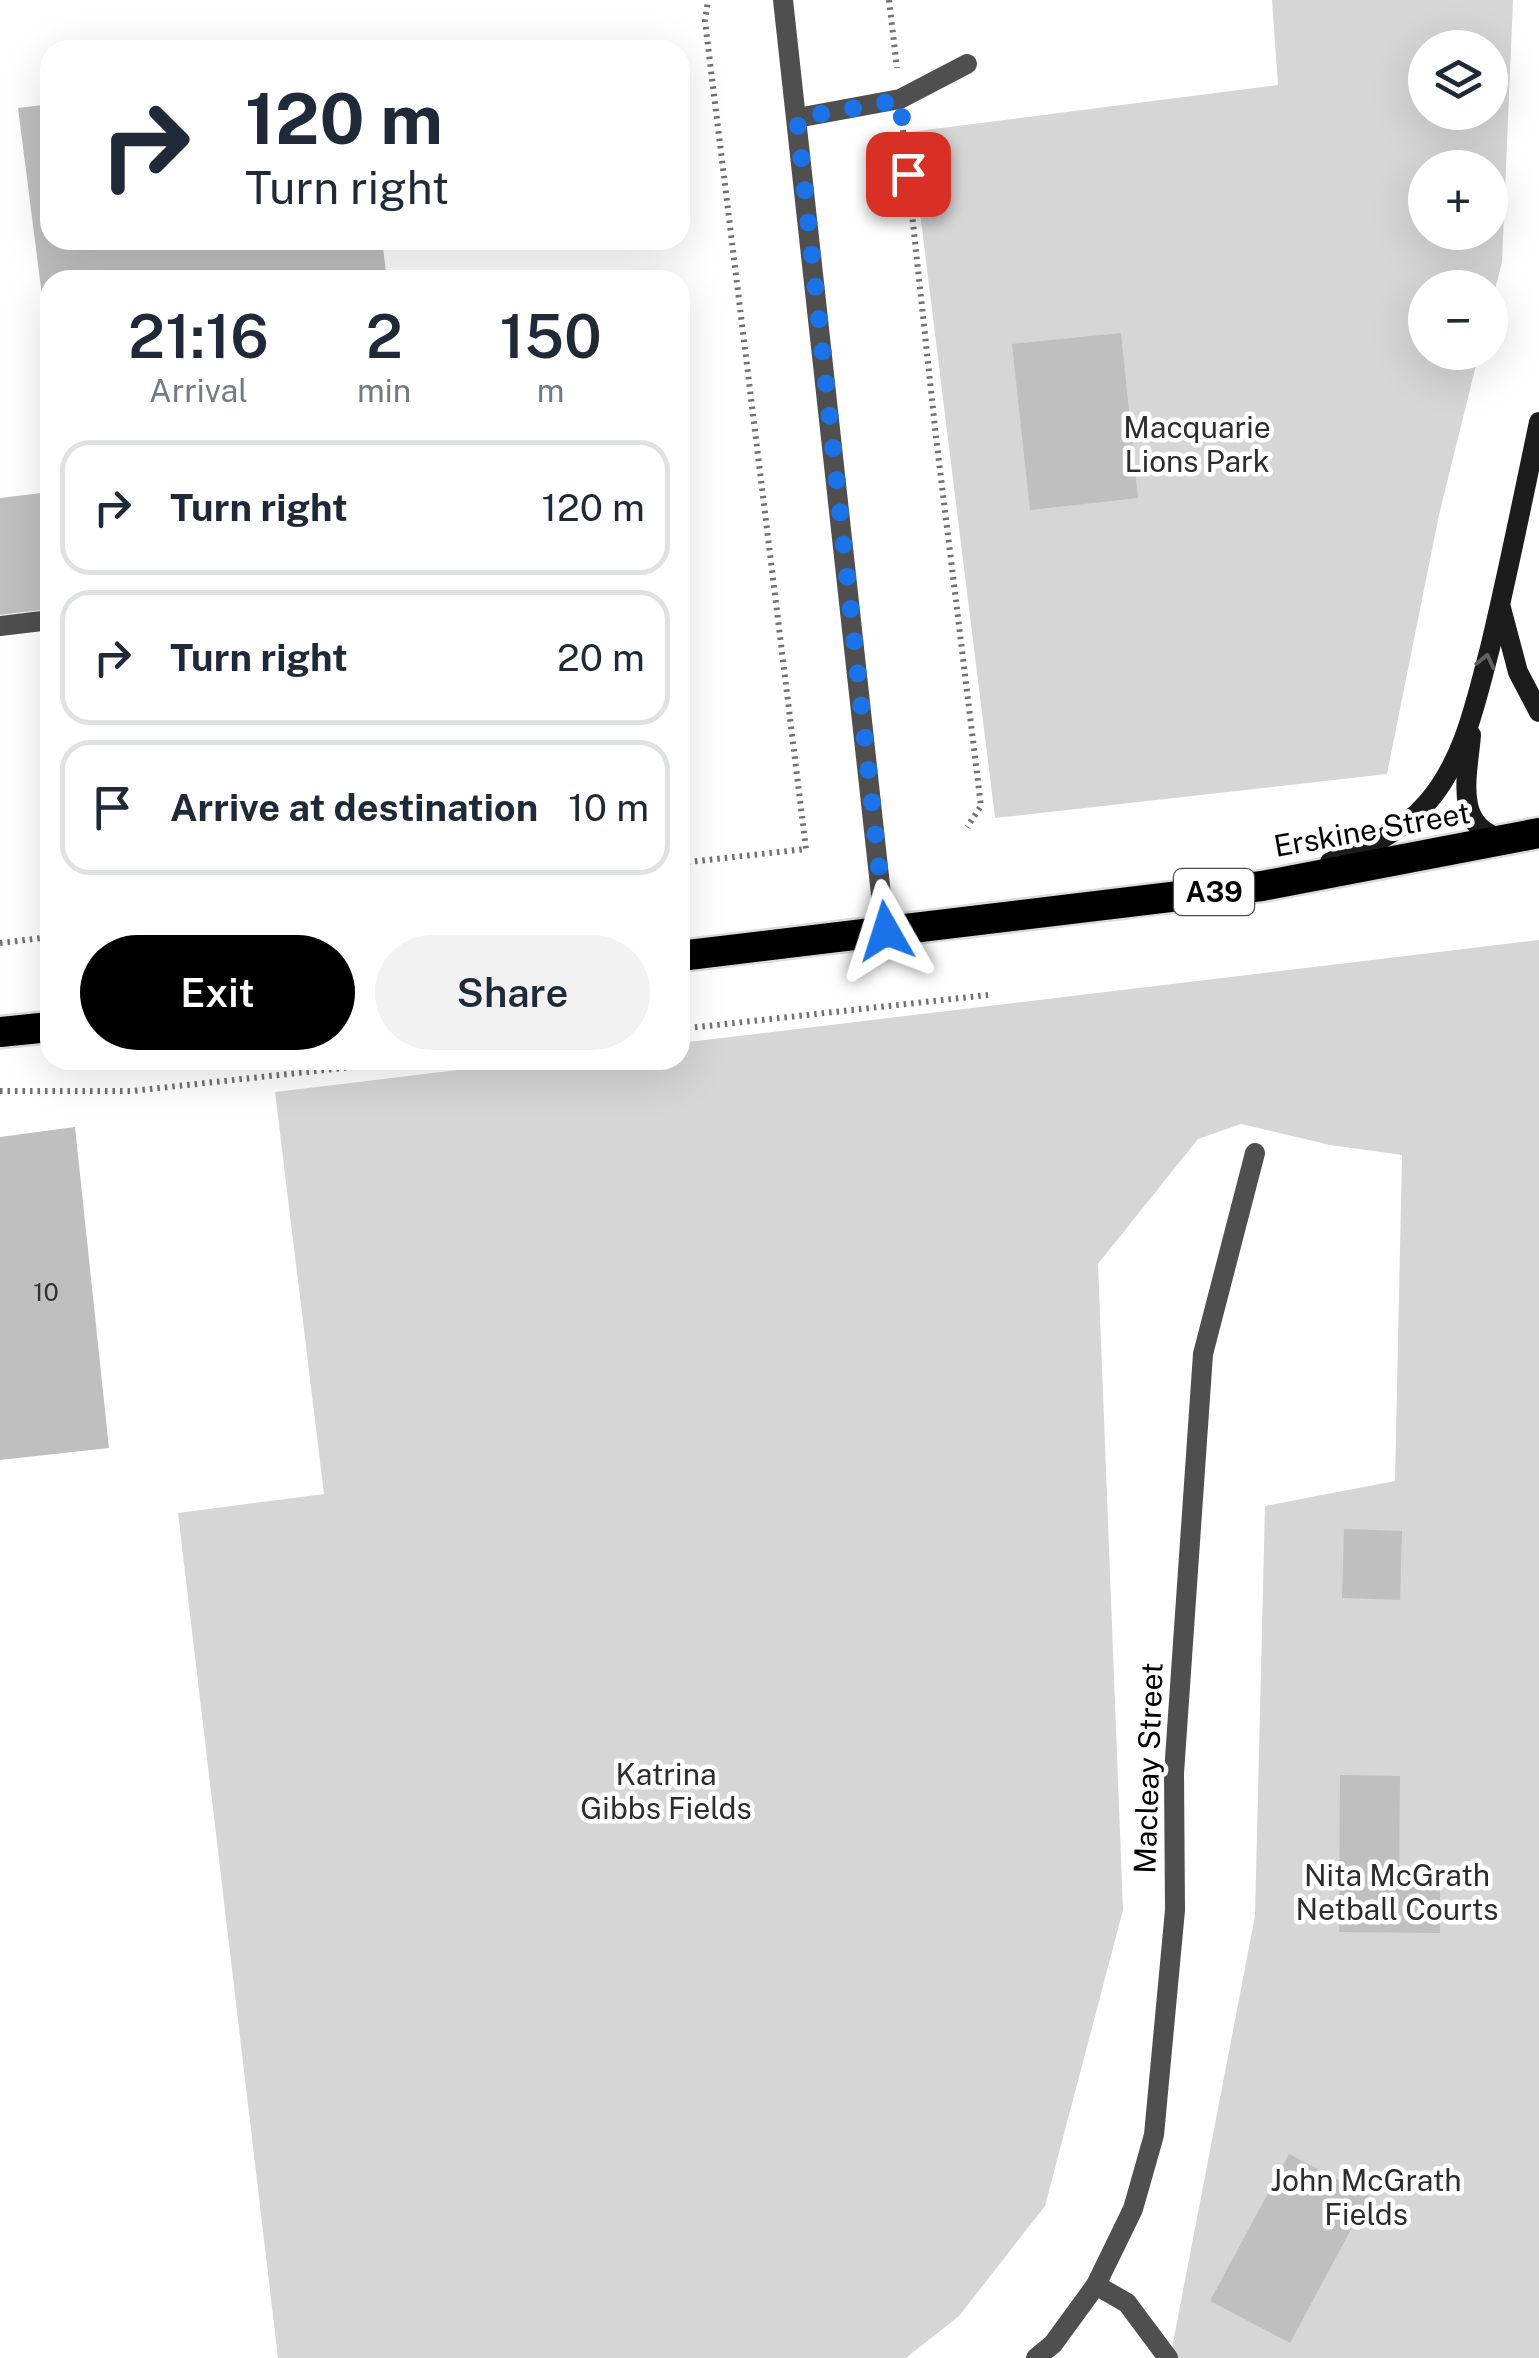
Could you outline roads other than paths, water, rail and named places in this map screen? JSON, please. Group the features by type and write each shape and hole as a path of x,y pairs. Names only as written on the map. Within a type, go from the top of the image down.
{"highway":[{"name":"Erskine Street","path":"690,955 1262,886 1530,836"},
{"path":"0,1032 40,1027"}],"street":[{"path":"783,0 886,931"},
{"path":"797,118 900,100 967,64"},
{"path":"1262,886 1361,850 1399,830 1428,802 1450,770 1472,720 1539,422"},
{"path":"1500,606 1518,672 1539,712"},
{"path":"0,626 40,621"},
{"path":"1472,720 1468,791 1473,823 1482,833 1499,838 1530,836"},
{"name":"Macleay Street","path":"1036,2358 1052,2344 1096,2285 1132,2209 1154,2135 1175,1910 1174,1773 1203,1354 1255,1152"},
{"path":"1096,2285 1127,2303 1168,2358"}],"park label":[{"name":"Macquarie Lions Park","path":"1197,445"},
{"name":"Katrina Gibbs Fields","path":"666,1792"},
{"name":"Nita McGrath Netball Courts","path":"1397,1893"},
{"name":"John McGrath Fields","path":"1366,2198"}]}
